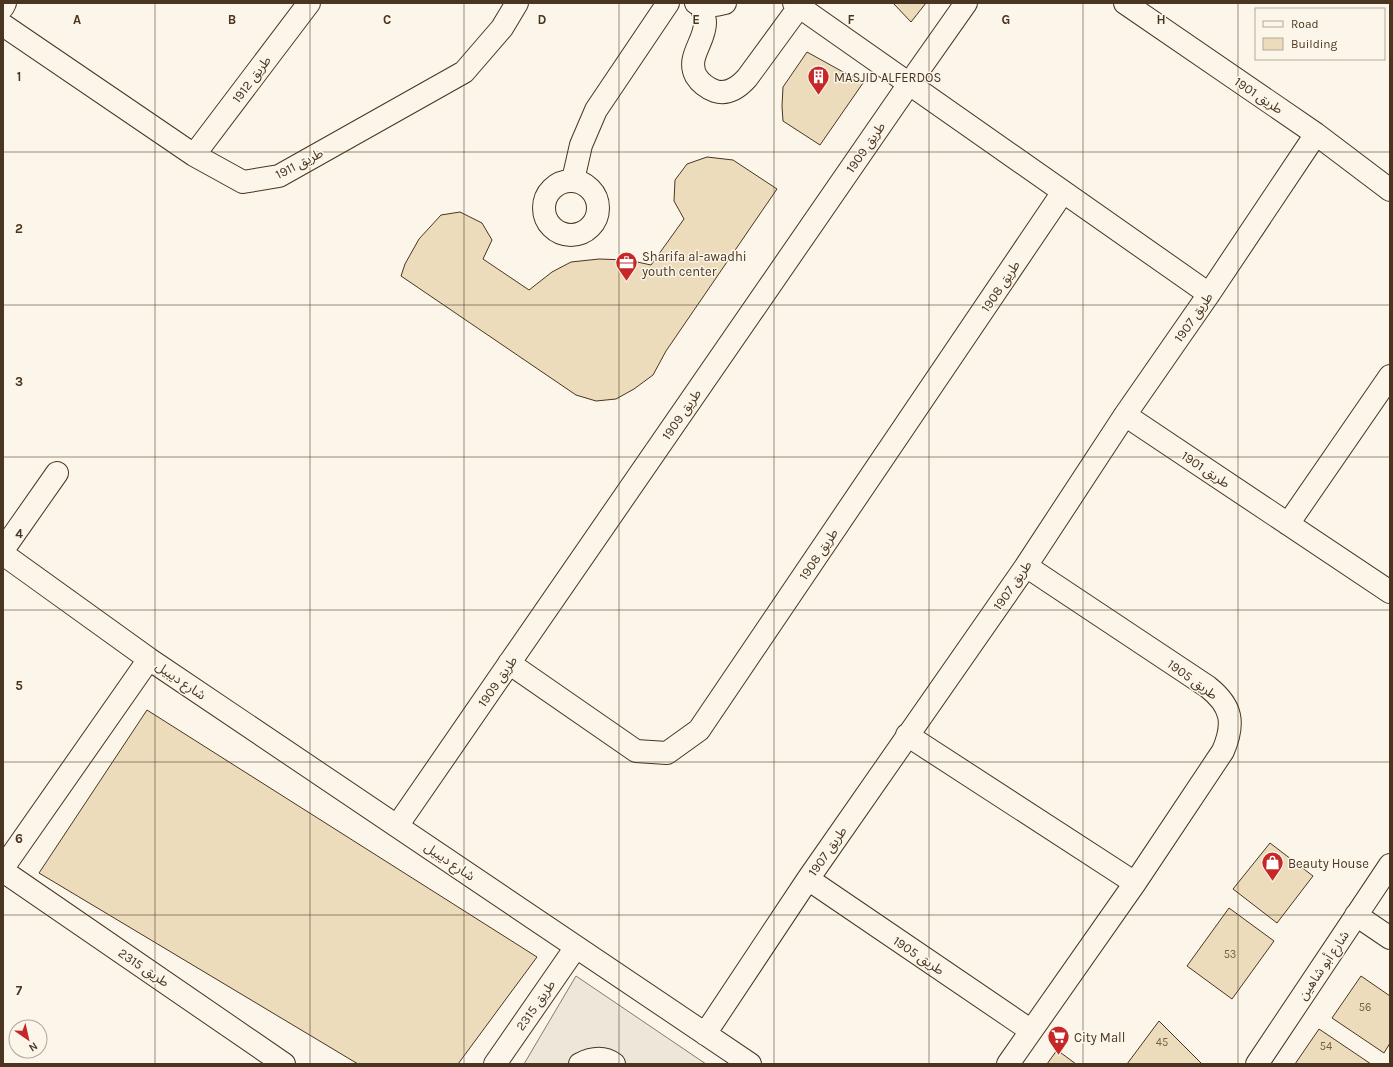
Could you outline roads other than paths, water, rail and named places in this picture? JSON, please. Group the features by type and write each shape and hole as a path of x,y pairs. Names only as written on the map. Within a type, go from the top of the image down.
{"street":[{"name":"طريق 1912","path":"194,155 309,3"},
{"name":"طريق 1911","path":"3,25 194,155 243,182 279,176 464,72 502,28 517,3"},
{"path":"573,180 581,145 596,110 668,3"},
{"path":"725,3 698,4 704,14 705,23 704,32 693,61 694,72 699,81 708,89 718,92 730,91 740,86 747,78 796,5 1209,294"},
{"name":"طريق 1909","path":"397,826 966,3"},
{"name":"طريق 1901","path":"1125,3 1316,134 1390,190"},
{"name":"طريق 1907","path":"705,1034 808,879 1026,566 1125,415 1209,294 1316,134"},
{"name":"طريق 1908","path":"509,663 636,751 667,753 699,730 1063,192"},
{"path":"1288,524 1390,376"},
{"name":"طريق 1901","path":"1125,415 1390,592"},
{"path":"3,550 57,473"},
{"name":"شارع ديبيل","path":"3,554 150,659 705,1034 745,1063"},
{"name":"طريق 1905","path":"1008,1064 1030,1030 1135,883 1223,751 1229,738 1230,723 1227,708 1219,696 1208,687 1026,566"},
{"name":"شارع ديبيل","path":"3,869 150,659"},
{"path":"908,735 1135,883"},
{"name":"شارع أبو شاهين","path":"1257,1064 1390,865"},
{"name":"طريق 2315","path":"3,869 284,1064"},
{"name":"طريق 1905","path":"808,879 1030,1030"},
{"path":"1356,915 1390,938"},
{"name":"طريق 2315","path":"495,1064 576,947"},
{"path":"580,1064 589,1059 599,1058 608,1060 614,1064"}],"place":[{"name":"MASJID ALFERDOS","path":"818,96"},
{"name":"Sharifa al-awadhi youth center","path":"626,282"},
{"name":"Beauty House","path":"1273,882"},
{"name":"City Mall","path":"1059,1056"}]}
